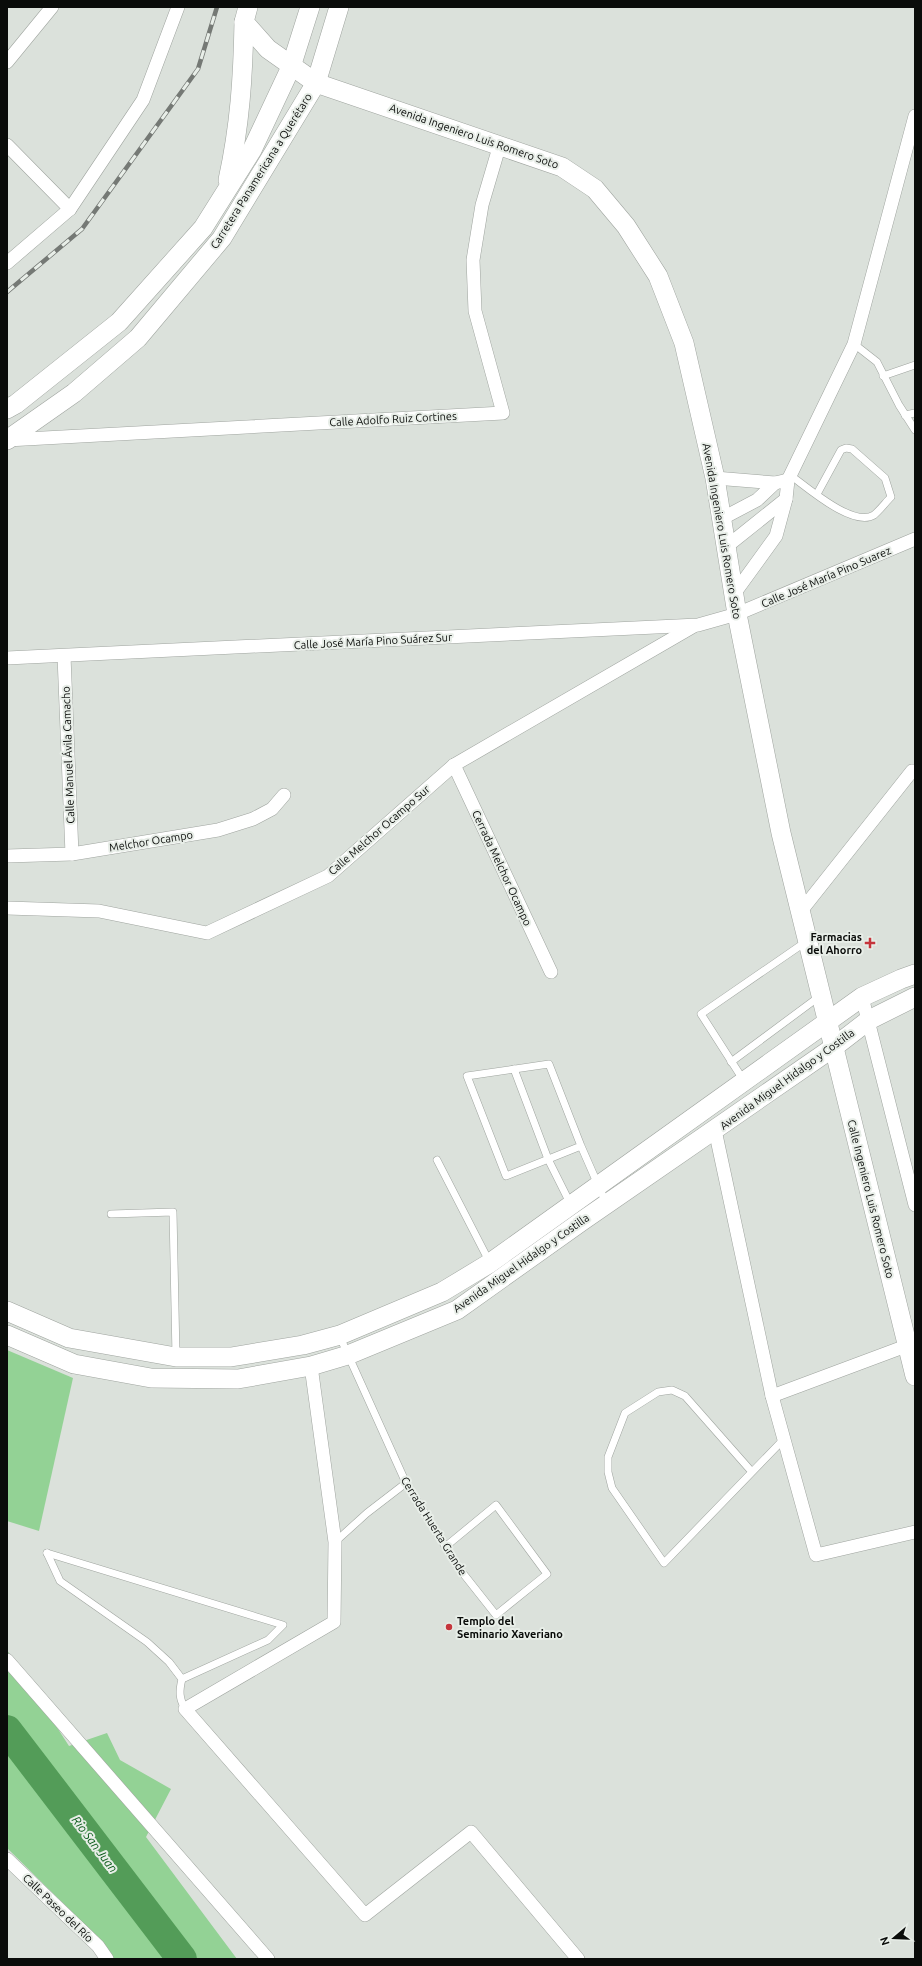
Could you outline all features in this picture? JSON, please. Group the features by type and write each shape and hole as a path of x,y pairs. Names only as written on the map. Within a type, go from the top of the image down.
{"street":[{"path":"7,62 52,7"},
{"path":"7,262 70,209 143,100 178,7"},
{"name":"Carretera Panamericana a Querétaro","path":"7,409 16,404 119,322 203,228 252,150 291,66 310,7"},
{"name":"Carretera Panamericana a Querétaro","path":"7,440 74,393 138,338 222,238 316,83 339,7"},
{"path":"225,195 237,140 243,79 246,15"},
{"name":"Avenida Ingeniero Luis Romero Soto","path":"246,15 268,49 316,83 562,166 596,189 626,226 658,276 684,342 715,478 737,614 781,833 829,1022"},
{"path":"734,594 776,536 786,499 789,478 854,344 915,116"},
{"name":"Calle Adolfo Ruiz Cortines","path":"7,440 503,413 475,311 473,260 482,205 500,144"},
{"path":"7,145 70,209"},
{"path":"715,478 775,483"},
{"path":"721,519 757,500 775,483 789,478"},
{"path":"726,547 786,499"},
{"name":"Calle José María Pino Suarez","path":"737,614 915,539"},
{"name":"Calle José María Pino Suárez Sur","path":"7,658 698,625 737,614"},
{"name":"Calle Melchor Ocampo Sur","path":"7,908 99,911 207,932 328,876 454,764 698,625"},
{"name":"Calle Manuel Ávila Camacho","path":"64,656 72,854"},
{"name":"Cerrada Melchor Ocampo","path":"454,764 551,972"},
{"path":"801,911 912,771"},
{"name":"Melchor Ocampo","path":"7,856 72,854 218,830 253,819 272,809 284,795"},
{"name":"Avenida Miguel Hidalgo y Costilla","path":"7,1312 69,1338 176,1357 231,1357 303,1345 340,1335 442,1292 490,1263 862,997 915,974"},
{"path":"862,997 915,1205"},
{"name":"Avenida Miguel Hidalgo y Costilla","path":"7,1335 74,1364 151,1378 238,1378 311,1366 348,1355 457,1310 834,1047 869,1020 915,998"},
{"name":"Calle Ingeniero Luis Romero Soto","path":"829,1022 906,1346 915,1376"},
{"path":"715,1130 772,1396 816,1555 915,1532"},
{"path":"772,1396 906,1346"},
{"path":"311,1366 335,1542 334,1622 185,1709 366,1914 471,1832 578,1959"},
{"path":"7,1660 268,1959"},
{"name":"Calle Paseo del Río","path":"7,1859 98,1946 106,1959"}],"lane":[{"path":"854,344 877,362 883,376 915,430"},
{"path":"883,376 915,365"},
{"path":"905,415 915,413"},
{"path":"789,478 817,494 843,513 862,519 873,515 891,497 885,478 852,449 846,448 841,450 817,494"},
{"path":"744,1081 702,1014 808,940"},
{"path":"731,1062 822,995"},
{"path":"581,1146 506,1176 467,1076 549,1064 581,1146 607,1204"},
{"path":"514,1069 548,1159 571,1205"},
{"path":"437,1160 490,1263"},
{"path":"111,1214 174,1212 176,1357"},
{"name":"Cerrada Huerta Grande","path":"340,1335 406,1483 445,1548 496,1616 547,1574 496,1505 445,1548"},
{"path":"752,1472 685,1396 672,1390 658,1392 625,1413 608,1457 608,1472 612,1488 664,1563 783,1440"},
{"path":"335,1542 367,1513 406,1483"},
{"path":"47,1552 283,1625 268,1640 182,1679 169,1662 147,1642 60,1580 47,1552"},
{"path":"182,1679 179,1690 180,1700 185,1709"}],"green space":[{"path":"7,1350 73,1378 39,1531 7,1521"},
{"path":"7,1650 69,1746 107,1733 120,1760 171,1789 146,1837 237,1959 107,1959 82,1922 7,1848"}],"waterway":[{"name":"Rio San Juan","path":"7,1730 182,1959"}],"railway":[{"path":"7,292 82,229 198,69 217,7"}],"place":[{"name":"Farmacias del Ahorro","path":"870,943"},
{"name":"Templo del Seminario Xaveriano","path":"449,1627"}]}
